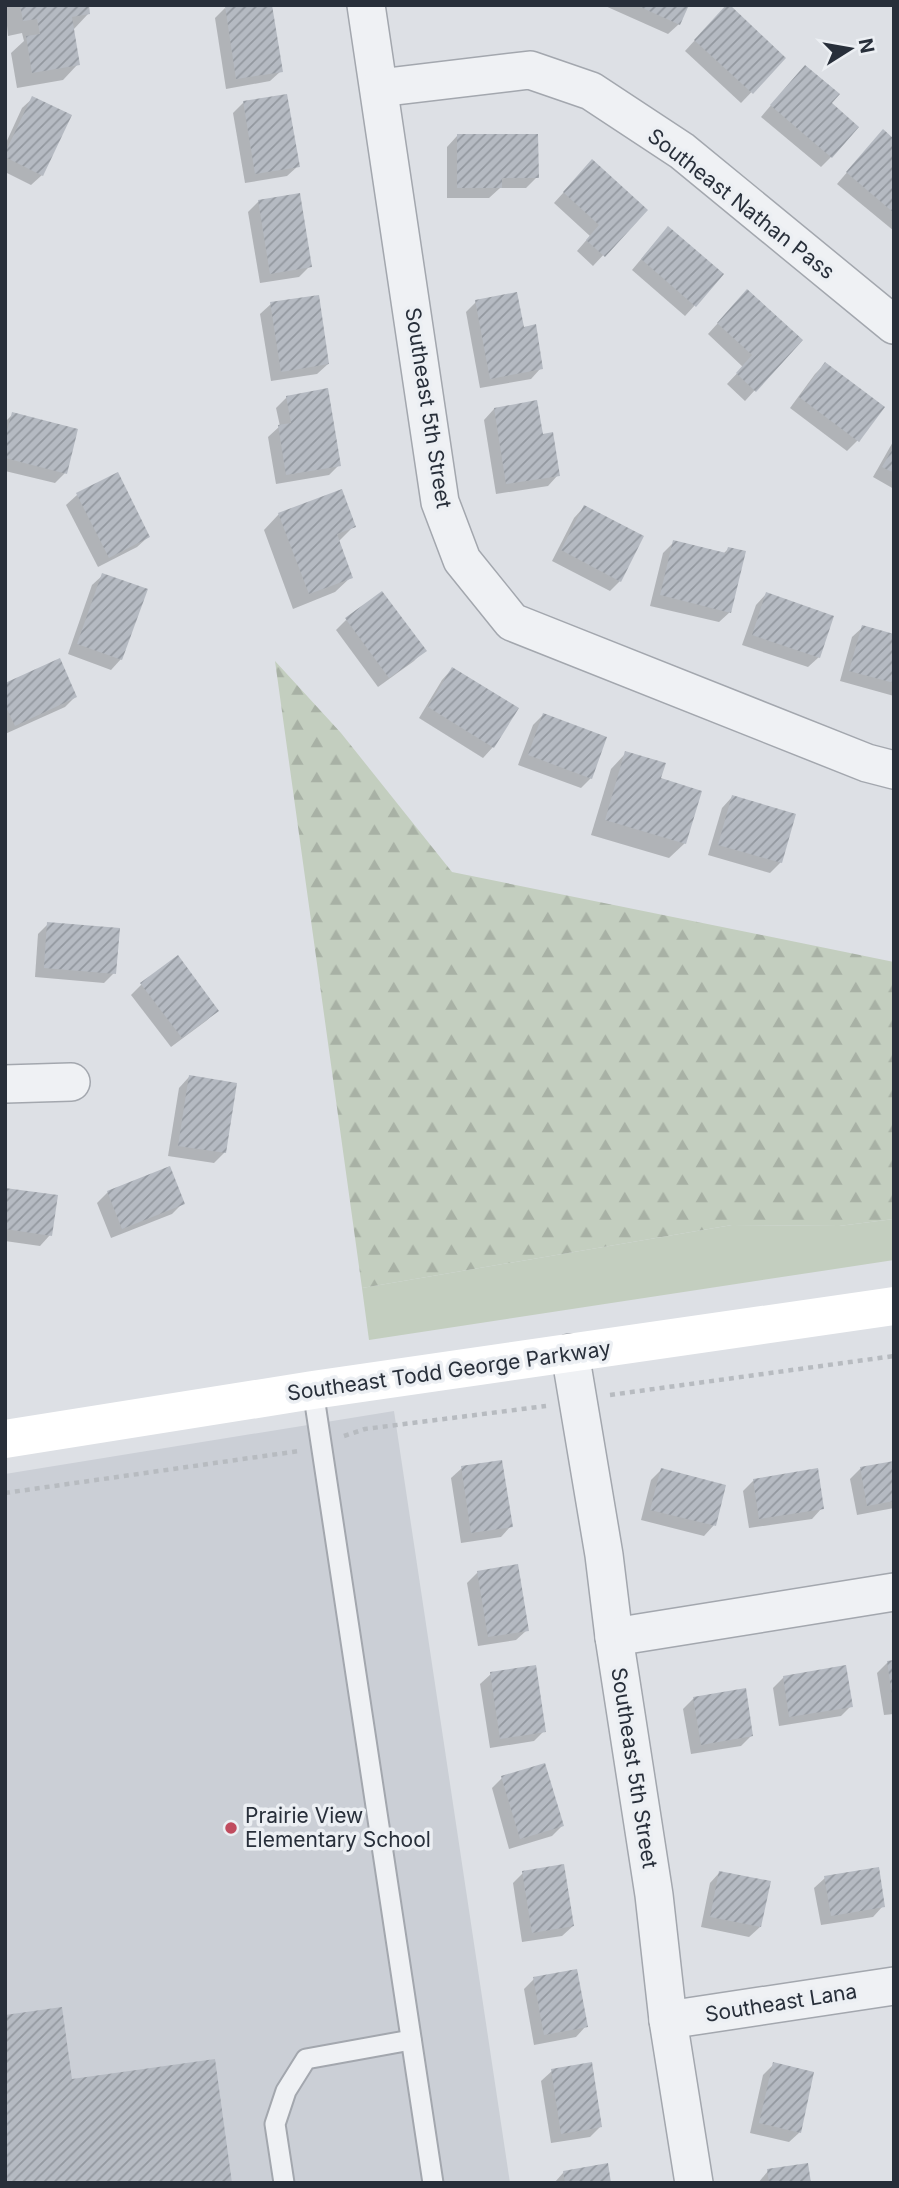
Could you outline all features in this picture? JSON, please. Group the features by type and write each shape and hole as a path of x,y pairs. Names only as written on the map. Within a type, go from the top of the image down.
{"main road":[{"name":"Southeast Todd George Parkway","path":"5,1439 313,1390 894,1306"}],"street":[{"name":"Southeast 5th Street","path":"366,5 440,502 462,560 512,622 881,766"},
{"name":"Southeast Nathan Pass","path":"379,88 530,70 590,91 682,152 894,325"},
{"path":"5,1084 71,1082"},
{"name":"Southeast 5th Street","path":"570,1353 604,1555 654,1895 668,2020 694,2183"},
{"path":"614,1637 894,1592"},
{"name":"Southeast Lana","path":"668,2020 894,1986"}],"lane":[{"path":"313,1390 433,2183"},
{"path":"284,2183 275,2124 286,2091 306,2059 411,2040"}],"path":[{"path":"609,1395 894,1356"},
{"path":"365,1429 536,1407"},
{"path":"5,1493 295,1452"}],"shaded area":[{"name":"Prairie View Elementary School","path":"394,1411 510,2183 5,2183 5,1474"}],"green space":[{"path":"275,661 341,733 452,872 894,962 894,1219 839,1226 732,1225 362,1288"},
{"path":"894,1219 894,1260 369,1340 362,1288 732,1225 839,1226"}],"building":[{"path":"20,5 89,5 90,14 72,17 80,65 32,73 26,36 40,34 37,19 23,21"},
{"path":"272,5 283,72 236,79 225,6"},
{"path":"636,5 689,5 680,25"},
{"path":"726,5 730,5 786,58 753,94 694,40"},
{"path":"805,65 840,94 832,103 859,127 832,158 770,105"},
{"path":"287,94 300,167 255,174 243,101"},
{"path":"32,96 72,115 43,176 5,157"},
{"path":"883,129 894,139 894,213 846,172"},
{"path":"457,134 538,134 539,178 502,178 502,188 457,188"},
{"path":"592,159 648,210 605,257 586,240 599,225 563,192"},
{"path":"300,193 312,267 270,274 258,200"},
{"path":"668,226 724,274 696,307 641,259"},
{"path":"747,289 803,340 756,392 736,373 752,355 717,323"},
{"path":"517,292 524,327 536,324 543,369 490,379 475,300"},
{"path":"319,295 329,364 281,372 270,302"},
{"path":"825,362 885,407 859,442 799,397"},
{"path":"328,388 341,466 286,475 278,425 291,423 286,396"},
{"path":"537,400 543,434 553,432 560,476 506,484 494,408"},
{"path":"12,412 78,429 67,474 5,458 5,439"},
{"path":"894,446 894,473 882,467"},
{"path":"118,472 150,537 109,558 76,493"},
{"path":"342,489 356,527 337,534 353,578 309,594 278,513"},
{"path":"584,505 644,536 621,582 561,550"},
{"path":"673,540 726,553 728,547 746,551 731,613 660,595"},
{"path":"102,573 148,589 122,660 77,644"},
{"path":"382,591 427,651 389,678 345,618"},
{"path":"766,592 834,616 820,658 752,635"},
{"path":"862,625 894,634 894,683 849,671"},
{"path":"60,658 77,697 15,726 5,705 5,683"},
{"path":"452,667 519,708 494,748 428,707"},
{"path":"543,713 607,737 592,779 528,755"},
{"path":"625,751 666,763 661,778 702,791 686,844 605,820"},
{"path":"732,795 796,814 782,863 718,845"},
{"path":"47,922 120,928 116,974 44,968"},
{"path":"178,955 219,1011 182,1038 140,983"},
{"path":"189,1075 237,1083 226,1153 178,1146"},
{"path":"170,1166 185,1204 122,1229 107,1191"},
{"path":"5,1188 58,1195 52,1236 5,1229"},
{"path":"502,1460 513,1527 471,1533 461,1466"},
{"path":"894,1461 894,1501 867,1506 860,1467"},
{"path":"661,1468 726,1485 716,1526 650,1510"},
{"path":"818,1468 824,1509 759,1519 753,1479"},
{"path":"518,1564 529,1631 488,1637 477,1571"},
{"path":"894,1660 894,1695 892,1695 887,1661"},
{"path":"536,1665 546,1732 500,1739 490,1672"},
{"path":"846,1665 853,1707 789,1717 783,1676"},
{"path":"746,1688 753,1736 701,1745 693,1697"},
{"path":"545,1763 564,1826 520,1839 501,1776"},
{"path":"564,1864 574,1926 532,1933 522,1871"},
{"path":"879,1867 885,1907 831,1916 824,1876"},
{"path":"719,1871 771,1881 761,1927 710,1917"},
{"path":"577,1969 588,2027 544,2035 533,1977"},
{"path":"62,2007 72,2079 215,2059 232,2183 5,2183 5,2015"},
{"path":"592,2062 602,2127 561,2134 551,2069"},
{"path":"773,2062 814,2072 801,2133 759,2123"},
{"path":"608,2163 611,2183 565,2183 563,2171"},
{"path":"808,2163 811,2183 769,2183 767,2169"}],"place":[{"name":"Prairie View Elementary School","path":"231,1828"}]}
